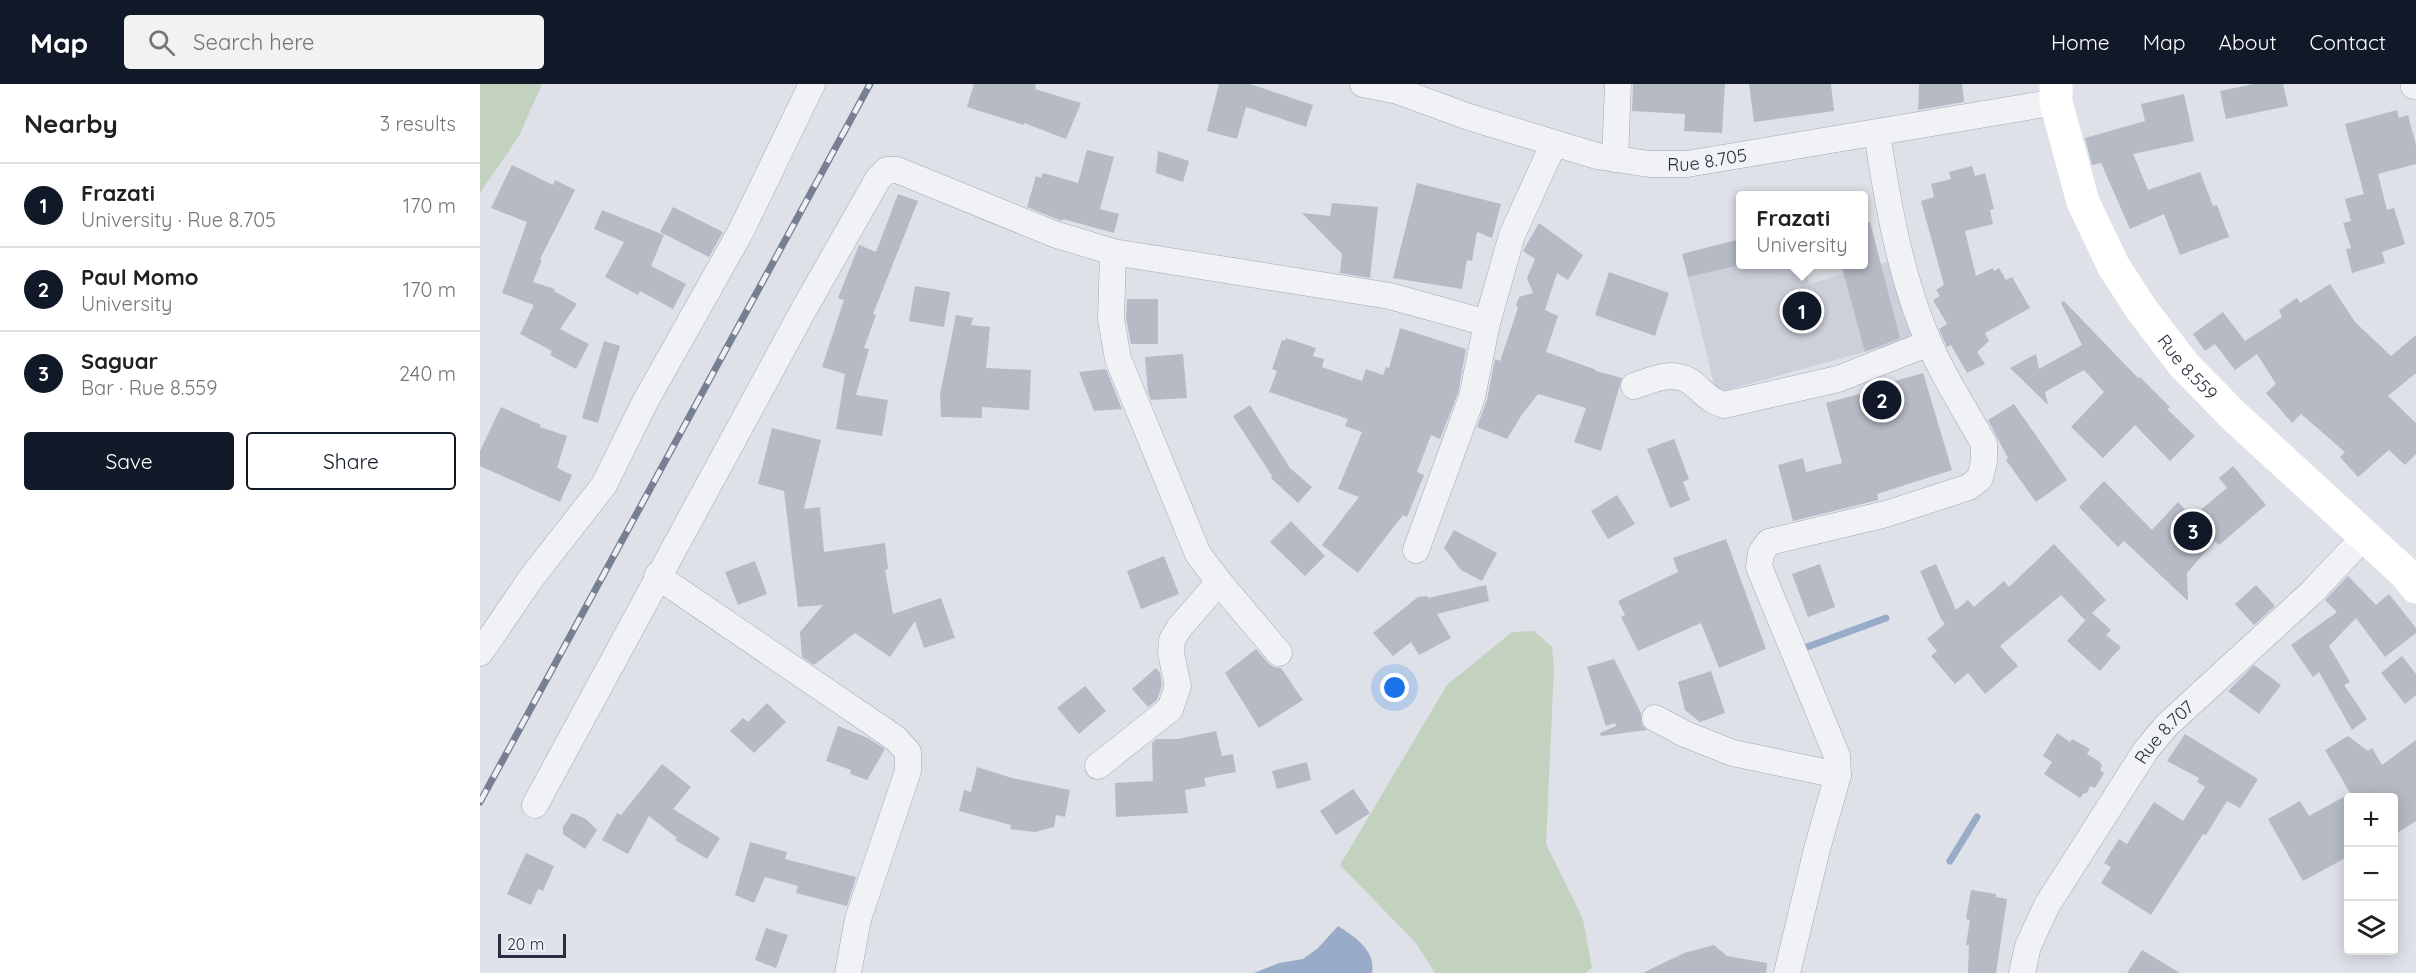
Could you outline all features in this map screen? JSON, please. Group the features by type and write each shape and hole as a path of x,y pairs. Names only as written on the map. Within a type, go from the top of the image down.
{"main road":[{"name":"Rue 8.559","path":"2056,93 2083,202 2114,267 2142,310 2184,365 2233,415 2405,573 2416,587"}],"street":[{"path":"480,653 532,577 604,485 645,402 741,231 812,84"},
{"name":"Rue 8.705","path":"1364,84 1396,87 1597,156 1649,164 1687,164 1877,133 2056,93"},
{"path":"1615,159 1618,84"},
{"path":"1788,973 1817,849 1838,775 1837,756 1759,567 1761,553 1769,542 1886,514 1969,487 1980,478 1984,461 1984,444 1929,343 1900,258 1890,219 1877,133"},
{"path":"1416,550 1472,397 1487,323 1512,235 1554,143"},
{"path":"535,805 657,576 804,309 878,179 887,170 897,170 1018,220 1113,252 1390,296 1487,323"},
{"path":"1113,252 1111,319 1118,359 1198,554 1279,653"},
{"path":"1634,386 1665,375 1680,378 1696,385 1708,399 1724,405 1838,379 1929,343"},
{"name":"Rue 8.707","path":"2022,973 2028,946 2047,905 2146,750 2167,724 2311,593 2365,536"},
{"path":"657,576 896,738 908,752 908,771 858,919 848,973"},
{"path":"1098,766 1170,709 1178,686 1171,652 1172,640 1179,628 1219,582"},
{"path":"1655,718 1685,734 1733,753 1838,775"}],"shaded area":[{"path":"1891,261 1918,337 1716,393 1688,277 1736,265 1736,269 1805,269 1809,284"}],"green space":[{"path":"480,84 542,84 519,136 480,193"},
{"path":"1534,631 1552,647 1554,668 1546,844 1583,919 1592,968 1586,973 1435,973 1416,943 1340,865 1447,685 1512,632"}],"water":[{"path":"1338,926 1363,945 1371,958 1372,973 1254,973 1279,963 1303,959 1318,948"}],"building":[{"path":"974,84 1036,84 1035,89 1081,103 1066,139 1024,123 1024,125 967,107"},
{"path":"1219,84 1250,84 1313,105 1306,127 1246,107 1237,139 1207,131"},
{"path":"1633,84 1725,84 1722,133 1684,131 1685,114 1632,111"},
{"path":"1749,84 1831,84 1834,111 1754,122"},
{"path":"1919,84 1962,84 1964,102 1918,110"},
{"path":"2254,84 2283,84 2288,106 2226,119 2220,91"},
{"path":"2184,94 2194,141 2133,154 2148,190 2200,172 2213,206 2217,205 2229,237 2180,255 2164,214 2130,229 2101,163 2092,165 2085,138 2145,121 2141,104"},
{"path":"2397,110 2399,118 2408,115 2416,145 2416,164 2378,174 2387,210 2394,208 2405,244 2382,252 2385,263 2352,273 2346,249 2351,248 2343,223 2351,221 2345,199 2364,194 2345,124"},
{"path":"1087,150 1114,157 1100,209 1119,214 1114,233 1063,219 1062,221 1027,207 1036,176 1041,178 1043,173 1078,183"},
{"path":"1158,151 1189,161 1183,182 1156,173"},
{"path":"512,165 553,185 555,180 575,190 540,259 542,260 533,282 555,289 554,291 577,304 560,329 589,344 576,369 550,355 552,351 520,334 534,305 502,293 527,222 491,208"},
{"path":"1972,166 1975,176 1985,173 1994,209 1990,210 1993,224 1965,231 1976,276 1993,268 1994,271 1999,268 2006,280 2012,277 2030,308 1985,333 1989,341 1977,352 1985,364 1967,373 1951,345 1947,347 1939,329 1947,324 1933,300 1940,296 1936,290 1944,285 1921,201 1934,197 1931,184 1951,179 1949,172"},
{"path":"1417,183 1501,204 1492,238 1477,232 1472,261 1467,260 1462,289 1393,278"},
{"path":"898,194 918,201 873,314 876,315 864,348 869,349 856,395 888,400 882,436 836,429 845,374 822,367 844,300 838,298 859,245 876,252"},
{"path":"1332,203 1378,207 1370,278 1340,273 1342,254 1302,213 1330,216"},
{"path":"673,207 723,232 709,257 660,232"},
{"path":"602,210 664,235 651,266 686,284 673,309 640,291 638,295 605,277 624,242 594,229"},
{"path":"1868,222 1870,222 1900,338 1865,352 1842,269 1868,269"},
{"path":"1539,223 1583,255 1568,280 1557,273 1545,310 1558,316 1546,352 1622,378 1601,451 1574,442 1586,408 1538,394 1507,439 1477,427 1487,400 1495,359 1500,361 1518,308 1516,305 1519,297 1533,293 1527,278 1535,259 1523,251"},
{"path":"1736,240 1736,266 1688,277 1682,254"},
{"path":"1609,272 1669,293 1655,336 1595,315"},
{"path":"2330,284 2355,322 2391,356 2416,335 2416,373 2388,396 2416,423 2416,454 2405,465 2389,450 2358,477 2340,457 2345,452 2301,414 2292,423 2266,393 2276,384 2257,354 2235,370 2215,344 2205,351 2193,334 2223,312 2245,341 2282,317 2279,310 2297,298 2300,303"},
{"path":"915,286 950,292 944,327 909,321"},
{"path":"1127,299 1158,299 1158,344 1131,344 1126,318"},
{"path":"2064,301 2138,378 2140,377 2170,407 2167,409 2195,436 2170,461 2135,425 2103,458 2071,427 2104,392 2084,370 2045,392 2048,405 2010,368 2036,354 2039,369 2082,345 2061,303"},
{"path":"956,315 973,318 971,325 990,327 986,368 1031,370 1029,410 982,407 982,418 941,417 940,394"},
{"path":"1400,328 1466,349 1458,393 1440,439 1431,435 1417,472 1424,475 1407,517 1403,515 1358,573 1322,545 1359,497 1338,489 1362,432 1345,426 1348,419 1269,392 1277,371 1272,369 1282,340 1285,341 1286,338 1316,348 1313,356 1324,359 1322,367 1362,381 1366,369 1383,375 1386,367 1389,368"},
{"path":"604,341 620,346 598,423 582,418"},
{"path":"1183,354 1187,398 1151,400 1148,392 1145,357"},
{"path":"1106,369 1122,409 1094,411 1079,372"},
{"path":"1923,373 1952,470 1877,494 1878,500 1793,521 1778,465 1803,458 1806,472 1842,463 1826,403 1878,389 1878,386"},
{"path":"2014,404 2067,480 2036,502 2006,460 2008,458 1988,420"},
{"path":"1250,405 1290,468 1312,487 1298,503 1271,478 1272,476 1233,416"},
{"path":"501,407 541,425 540,427 567,436 557,468 572,475 560,502 480,466 480,451"},
{"path":"772,428 821,440 804,509 820,507 824,552 885,543 888,569 885,570 893,614 941,598 955,638 924,648 915,621 890,657 855,633 814,665 802,657 800,632 823,605 798,607 784,491 758,484"},
{"path":"1674,439 1689,479 1683,482 1690,500 1670,508 1647,449"},
{"path":"2233,466 2266,505 2219,545 2215,541 2187,573 2188,601 2124,541 2118,547 2079,507 2104,481 2152,530 2178,502 2192,517 2227,488 2219,478"},
{"path":"1617,495 1635,524 1608,539 1591,511"},
{"path":"1291,521 1325,556 1305,576 1270,542"},
{"path":"1454,530 1497,553 1482,581 1461,570 1444,548"},
{"path":"1726,539 1766,649 1719,668 1701,623 1638,651 1621,617 1625,615 1618,601 1678,572 1673,558"},
{"path":"2054,544 2106,600 2092,613 2111,630 2106,635 2121,647 2100,671 2067,641 2090,615 2085,620 2061,595 2000,646 2018,666 1985,694 1968,673 1955,684 1931,656 1937,651 1927,639 1945,624 1920,571 1936,564 1956,610 1968,600 1974,607 2004,581 2009,587"},
{"path":"1164,556 1179,594 1141,609 1127,571"},
{"path":"755,561 767,594 738,605 725,572"},
{"path":"1820,564 1835,607 1808,617 1792,574"},
{"path":"2348,576 2376,605 2389,594 2416,628 2416,633 2385,657 2356,618 2329,646 2350,682 2344,685 2367,719 2352,730 2319,672 2313,677 2291,645 2337,612 2325,600"},
{"path":"1486,585 1489,601 1437,614 1451,638 1419,655 1411,642 1393,656 1373,633 1418,597 1427,596 1428,598"},
{"path":"2256,585 2275,606 2254,625 2235,604"},
{"path":"1256,649 1268,663 1281,668 1303,700 1259,728 1225,673"},
{"path":"2402,656 2416,674 2416,695 2405,704 2381,673"},
{"path":"1614,659 1641,713 1642,725 1647,730 1601,736 1600,733 1616,726 1615,723 1606,726 1587,667"},
{"path":"2254,665 2281,685 2259,714 2228,691"},
{"path":"1156,668 1160,673 1162,685 1157,700 1148,707 1132,689"},
{"path":"1711,671 1725,713 1700,722 1685,710 1678,682"},
{"path":"1085,686 1106,711 1079,734 1057,708"},
{"path":"767,703 786,722 754,753 730,731 743,718 748,722"},
{"path":"838,726 868,738 885,749 867,780 850,774 851,770 826,761"},
{"path":"1216,731 1222,756 1233,754 1236,772 1204,778 1206,786 1185,790 1188,813 1116,817 1115,783 1153,781 1152,743 1156,739 1178,739"},
{"path":"2057,733 2070,742 2072,739 2090,749 2087,754 2100,762 2102,766 2100,770 2104,773 2095,788 2090,786 2087,793 2080,798 2044,774 2052,762 2043,756"},
{"path":"2185,734 2258,779 2240,808 2227,801 2151,915 2101,883 2111,867 2104,863 2119,839 2127,844 2154,802 2183,821 2205,787 2197,782 2199,778 2167,761"},
{"path":"2348,736 2368,751 2372,748 2382,765 2416,740 2416,821 2398,832 2398,793 2350,793 2325,750"},
{"path":"1307,762 1311,780 1277,789 1272,771"},
{"path":"662,764 691,787 673,809 720,838 707,859 675,840 677,838 649,816 628,854 602,840 617,813 621,815"},
{"path":"977,767 1012,778 1070,790 1065,817 1056,815 1054,827 1035,832 1010,829 1011,825 959,811 964,790 971,792"},
{"path":"1353,789 1370,813 1336,835 1320,811"},
{"path":"2344,797 2344,859 2303,881 2268,819 2300,801 2309,816"},
{"path":"572,813 586,819 597,830 585,849 563,834 563,827"},
{"path":"750,842 787,852 785,859 856,877 847,906 796,893 798,886 765,877 754,903 735,895"},
{"path":"526,853 554,866 543,891 538,889 531,905 507,894"},
{"path":"1971,890 1996,894 1996,897 2007,899 1996,973 1968,973 1969,945 1966,945 1970,920 1966,919"},
{"path":"766,928 788,935 776,968 755,960"},
{"path":"1714,945 1727,956 1767,963 1766,973 1643,973 1684,953"},
{"path":"2142,950 2180,973 2127,973"}],"waterway":[{"path":"1807,647 1886,618"},
{"path":"1950,861 1977,817"}],"railway":[{"path":"480,802 870,84"}],"place":[{"name":"Frazati","path":"1802,311"},
{"name":"Paul Momo","path":"1882,400"},
{"name":"Saguar","path":"2193,531"}]}
